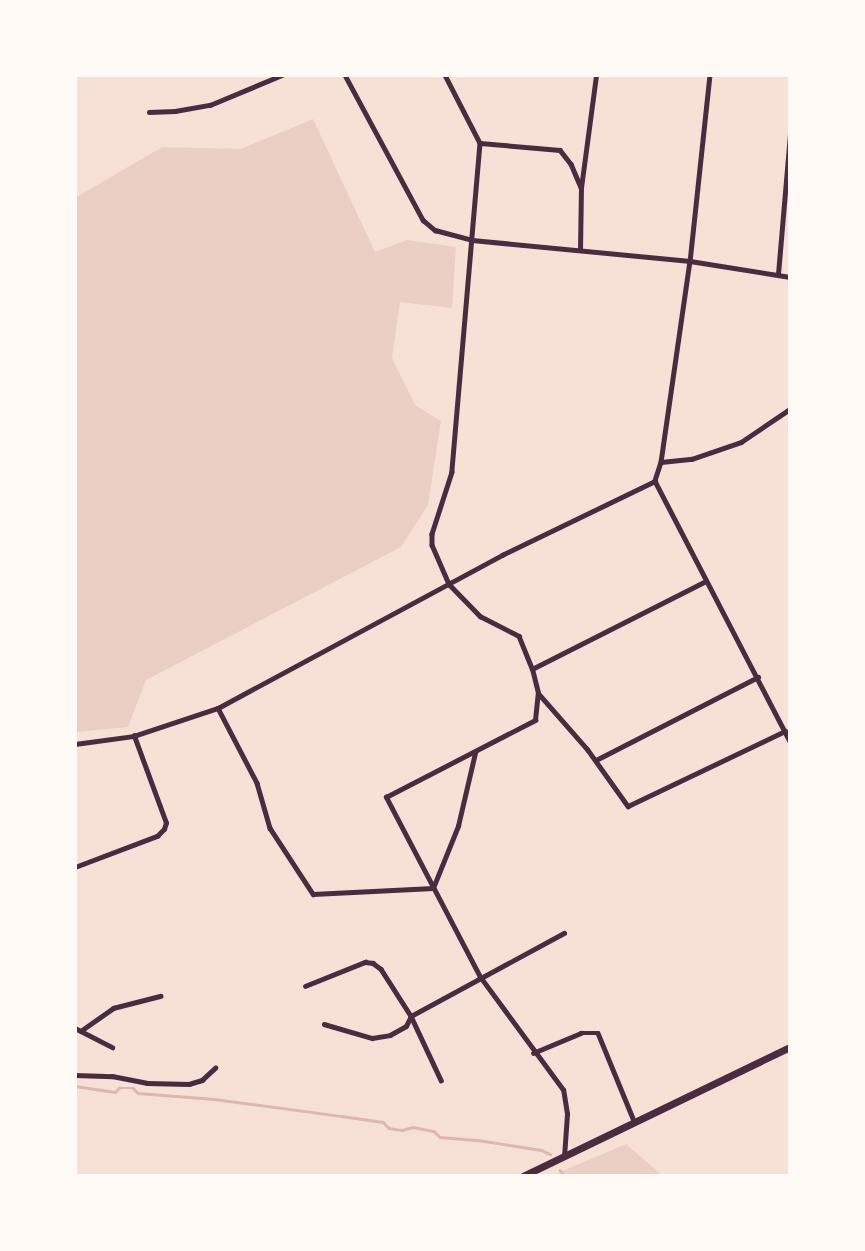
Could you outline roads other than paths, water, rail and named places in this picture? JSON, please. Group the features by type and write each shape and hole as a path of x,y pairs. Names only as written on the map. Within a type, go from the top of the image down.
{"main road":[{"path":"523,1176 636,1124 790,1047"}],"street":[{"path":"149,112 175,111 210,104 282,75"},
{"path":"345,75 423,220 435,230 472,240 690,261 790,277"},
{"path":"444,75 480,143 461,396 452,472 432,534 436,559 449,584 480,616 519,636 532,668 538,693 536,720 386,797 480,977 533,1053 558,1081 567,1102 564,1157"},
{"path":"580,250 581,188 596,75"},
{"path":"710,75 690,261 661,462 655,481 790,741"},
{"path":"778,274 790,135"},
{"path":"480,143 562,151 581,188"},
{"path":"661,462 692,460 741,442 790,410"},
{"path":"75,744 134,736 218,708 449,584 655,481"},
{"path":"532,668 706,581"},
{"path":"596,761 758,677"},
{"path":"538,693 596,761 625,805 630,806 785,731"},
{"path":"218,708 257,783 270,828 308,890 322,895 355,890 433,888"},
{"path":"75,867 158,836 164,829 166,823 134,736"},
{"path":"433,888 458,825 475,753"},
{"path":"324,1024 372,1038 390,1035 406,1026 411,1016 564,933"},
{"path":"305,986 365,961 373,962 381,969 411,1016 441,1080"},
{"path":"82,1030 113,1007 160,996"},
{"path":"75,1028 113,1047"},
{"path":"533,1053 581,1033 597,1033 636,1124"},
{"path":"75,1075 112,1076 147,1083 189,1084 202,1080 215,1068"}],"waterway":[{"path":"75,1086 115,1092 119,1088 133,1088 138,1093 214,1099 342,1116 383,1122 389,1128 402,1130 413,1127 434,1131 440,1137 478,1140 541,1150 550,1154"},
{"path":"560,1170 565,1176"}]}
